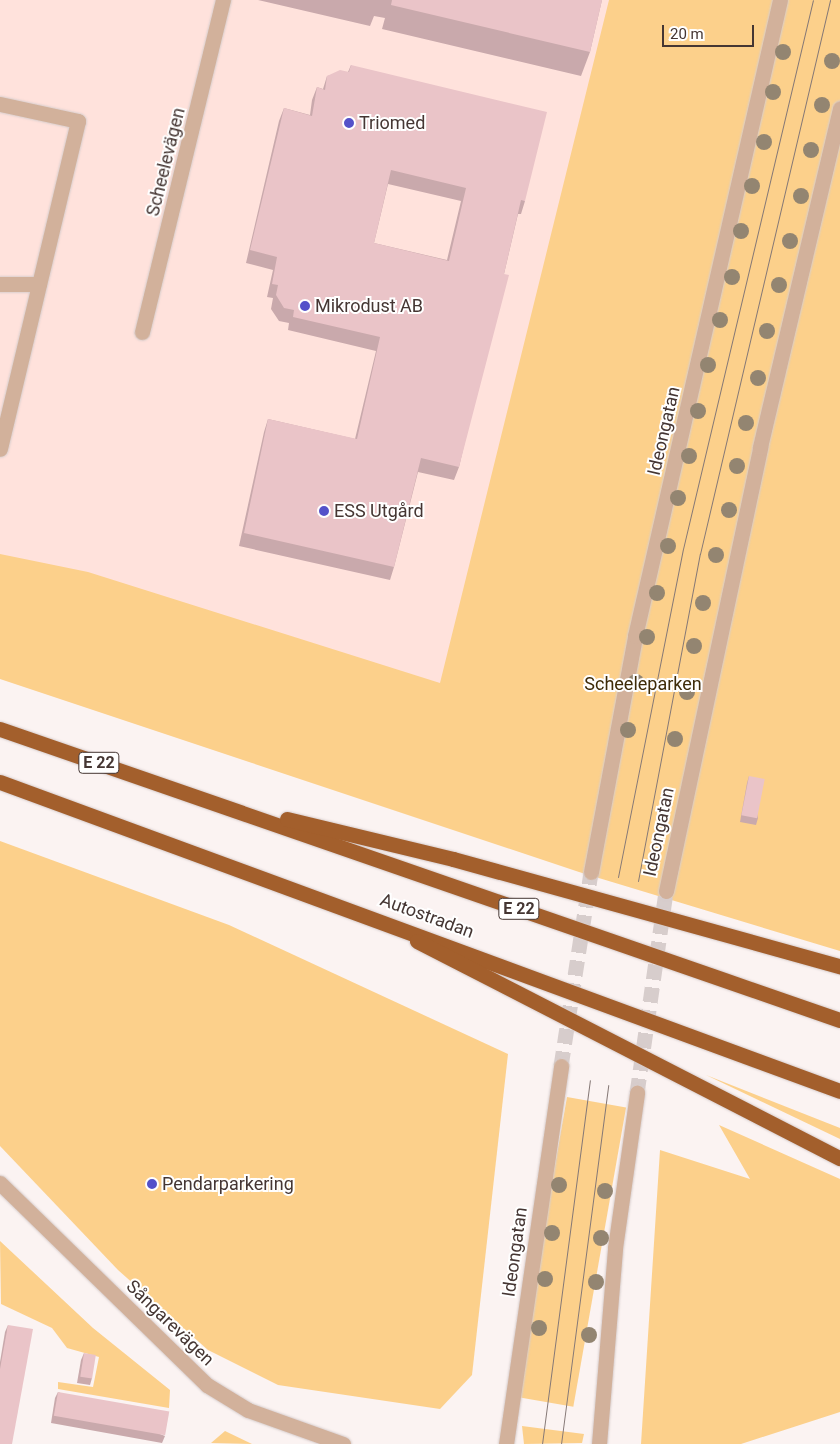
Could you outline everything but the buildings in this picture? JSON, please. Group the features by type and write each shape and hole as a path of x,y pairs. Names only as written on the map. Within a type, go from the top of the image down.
{"highway":[{"name":"Autostradan","path":"0,729 840,1020"},
{"name":"Autostradan","path":"0,782 363,912 840,1091"},
{"path":"198,798 453,859 840,966"},
{"path":"363,912 840,1158"}],"street":[{"name":"Scheelevägen","path":"142,332 223,0"},
{"name":"Ideongatan","path":"591,872 635,636 780,0"},
{"path":"0,104 78,121 1,440"},
{"name":"Ideongatan","path":"666,891 760,447 840,108"},
{"path":"0,284 39,284"},
{"name":"Ideongatan","path":"506,1444 561,1066"},
{"path":"599,1444 616,1248 637,1093"},
{"name":"Sångarevägen","path":"0,1184 207,1385 248,1410 343,1444"}],"shaded area":[{"path":"0,0 725,0 544,827 0,648"}],"green space":[{"name":"Scheeleparken","path":"609,0 840,0 840,951 579,872 0,679 0,554 88,572 440,683"},
{"path":"0,841 229,925 508,1054 472,1375 440,1409 278,1385 208,1350 118,1270 0,1146"},
{"path":"706,1075 840,1128 840,1139"},
{"path":"567,1097 626,1107 573,1407 514,1396"},
{"path":"719,1125 840,1179 840,1412 741,1444 641,1444 660,1150 750,1179"},
{"path":"0,1241 93,1328 170,1390 169,1408 58,1389 58,1382 93,1387 99,1357 67,1348 52,1328 1,1304"},
{"path":"522,1426 584,1434 582,1443 524,1444"},
{"path":"225,1431 252,1444 211,1443"}],"tunnel":[{"path":"561,1066 591,872"},
{"path":"637,1093 666,891"}],"tram line":[{"path":"618,877 683,549 813,0"},
{"path":"638,881 700,554 830,0"},
{"path":"542,1444 590,1080"},
{"path":"561,1444 608,1085"}],"place":[{"name":"Triomed","path":"349,123"},
{"name":"Mikrodust AB","path":"305,306"},
{"name":"ESS Utgård","path":"324,511"},
{"name":"Pendarparkering","path":"152,1184"}]}
